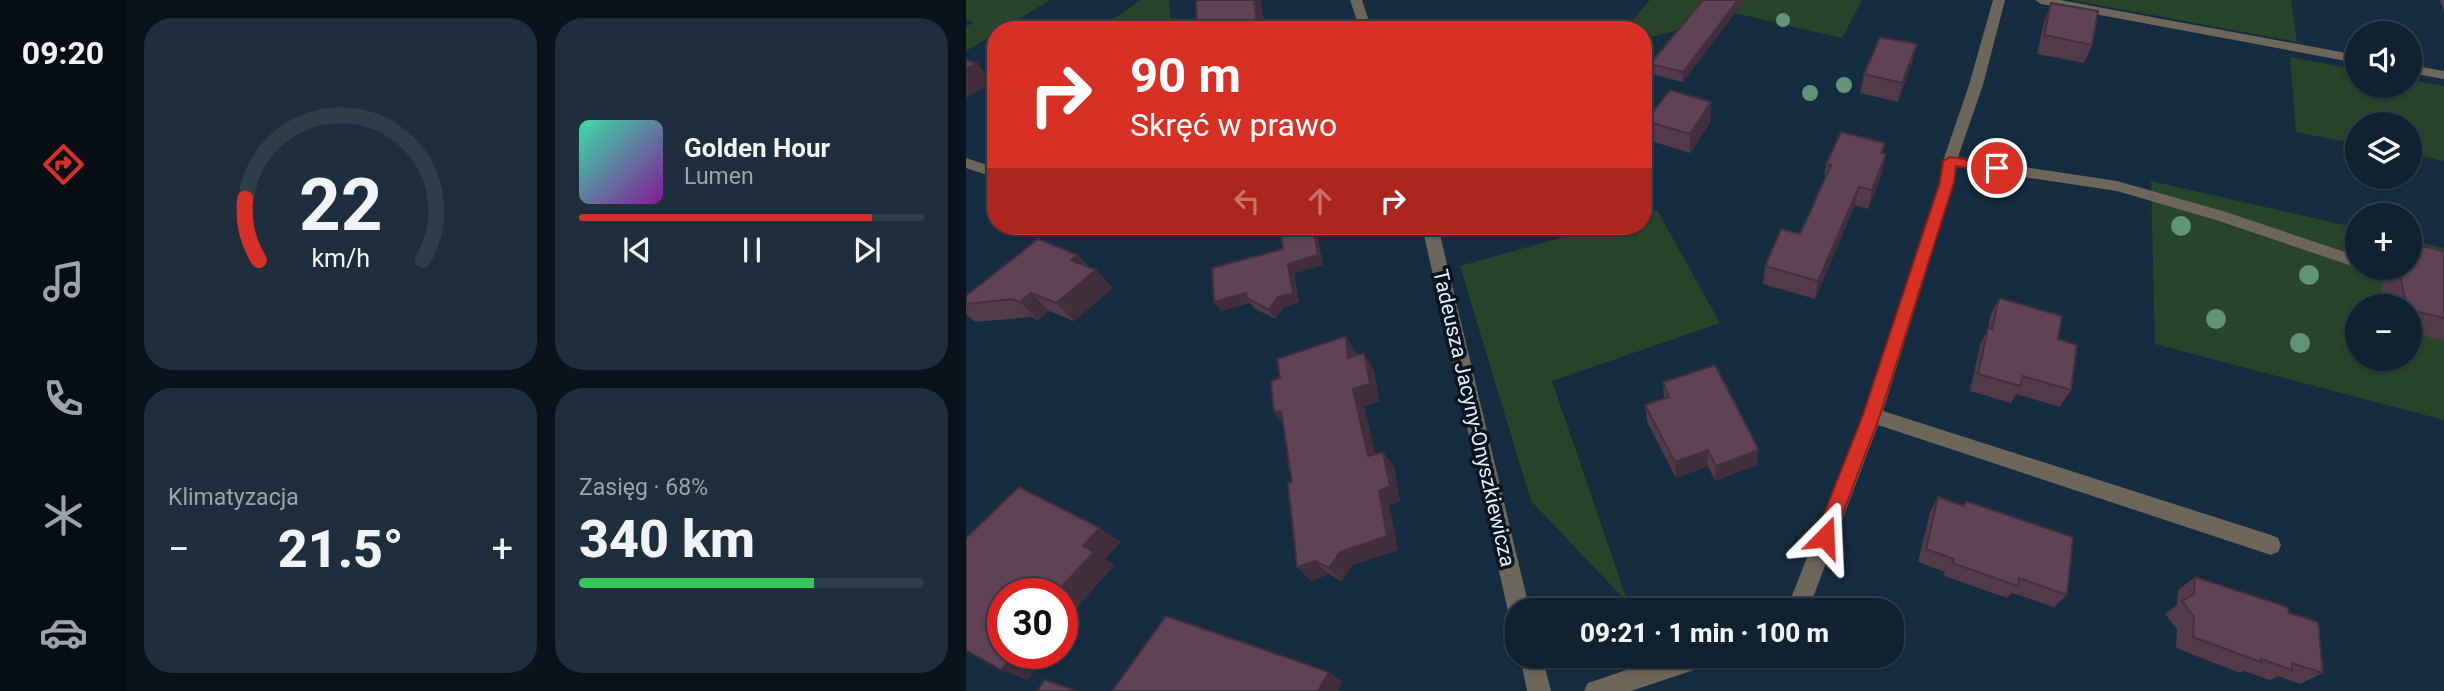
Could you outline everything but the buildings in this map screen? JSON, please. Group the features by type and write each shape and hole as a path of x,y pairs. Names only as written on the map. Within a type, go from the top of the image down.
{"street":[{"path":"1356,0 1363,21"},
{"path":"1802,598 1871,415 1947,182 1950,161 1976,85 1999,0"},
{"path":"2041,0 2345,57"},
{"path":"2422,71 2444,75"},
{"path":"1950,161 2117,186 2221,216 2345,258"},
{"path":"966,163 987,170"},
{"name":"Tadeusza Jacyny-Onyszkiewicza","path":"1432,235 1516,598"},
{"path":"1871,415 2271,545"},
{"path":"1534,668 1539,691"},
{"path":"1597,691 1667,668"}],"green space":[{"path":"966,0 1050,0 1016,21 987,21 987,38 966,51 966,27 974,22 966,20"},
{"path":"1141,0 1169,0 1171,21 1110,21"},
{"path":"1650,0 1862,0 1842,38 1700,5 1679,30 1652,37 1652,21 1632,21"},
{"path":"2072,0 2291,0 2297,42"},
{"path":"2290,57 2345,68 2345,98 2422,98 2422,82 2444,86 2444,161 2422,156 2422,112 2345,112 2345,142 2296,132"},
{"path":"2151,181 2345,225 2345,280 2422,280 2422,243 2444,248 2444,420 2155,344"},
{"path":"1657,210 1720,323 1552,381 1626,598 1623,598 1531,501 1460,266 1571,235 1652,235 1652,211"}],"route":[{"path":"1825,537 1871,415 1947,182 1950,161 1997,168"}]}
